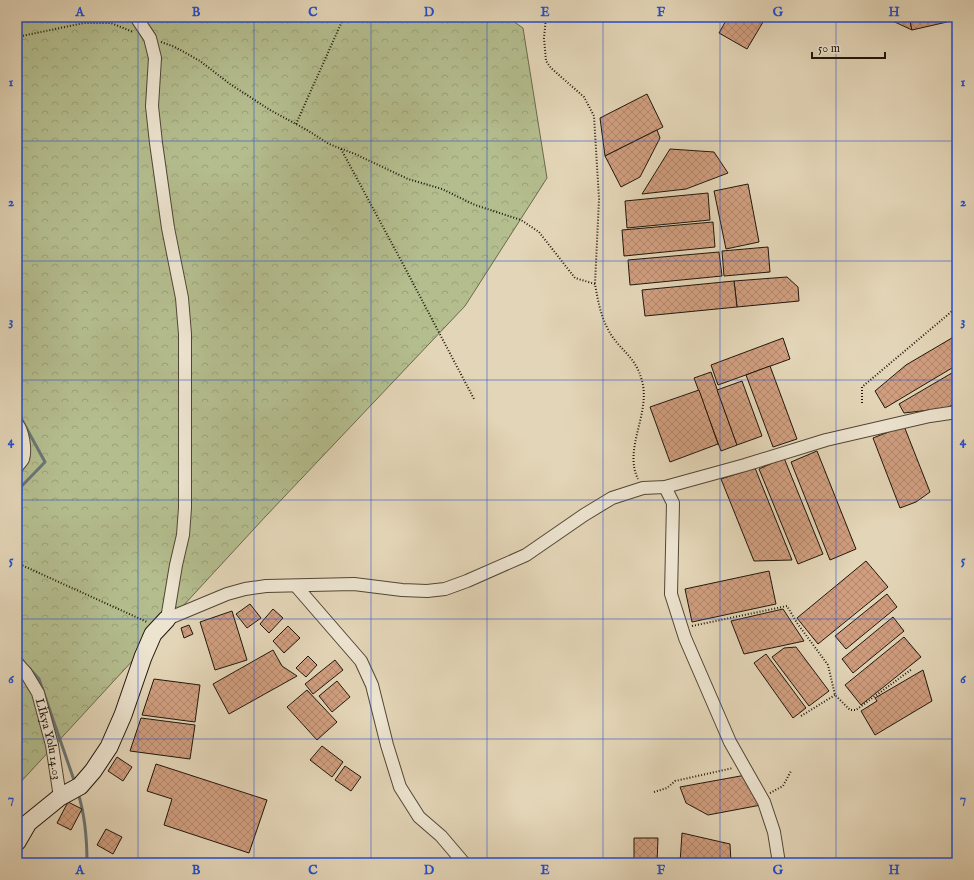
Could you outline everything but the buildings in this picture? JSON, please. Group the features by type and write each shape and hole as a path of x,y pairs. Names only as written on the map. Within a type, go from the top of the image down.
{"street":[{"path":"136,17 150,38 155,58 152,106 156,143 168,228 182,298 185,334 185,508 183,535 163,623"},
{"path":"17,842 28,823 60,797 80,786 93,771 109,747 123,715 143,657 153,634 163,623 227,594 245,589 266,586 354,584 402,590 427,591 446,589 526,555 584,515 612,498 643,488 665,487 745,465 826,440 930,416 957,412"},
{"path":"17,424 20,428 24,442 23,459 17,467"},
{"path":"665,487 673,503 671,594 684,638 730,742 762,798 774,832 779,863"},
{"path":"296,586 361,661 372,685 387,745 400,787 419,817 441,836 464,863"},
{"name":"Lİkya Yolu 14.03","path":"17,663 26,673 38,693 52,745 60,797"}],"path":[{"path":"296,124 344,17"},
{"path":"546,17 544,38 546,61 551,68 584,97 594,116 599,198 595,284 599,308 610,334 634,361 643,381 643,414 634,443 635,472 643,488"},
{"path":"17,37 84,23 111,24 175,47 200,61 230,84 270,110 329,144 355,154 408,179 442,189 475,205 521,220 539,232 575,278 595,284"},
{"path":"340,148 474,399"},
{"path":"862,403 862,387 957,307"},
{"path":"17,563 163,623"},
{"path":"682,628 787,606 797,623 828,665 835,695 850,710 856,710 912,669"},
{"path":"801,716 835,695"},
{"path":"654,792 667,788 675,782 744,765"},
{"path":"762,798 783,786 791,771"}],"green space":[{"path":"17,17 507,17 523,28 547,178 465,306 265,517 17,786"}],"waterway":[{"path":"17,411 45,462 17,491"},
{"path":"17,655 23,661"},
{"path":"29,668 39,679 75,783"},
{"path":"78,793 85,828 87,863"}]}
